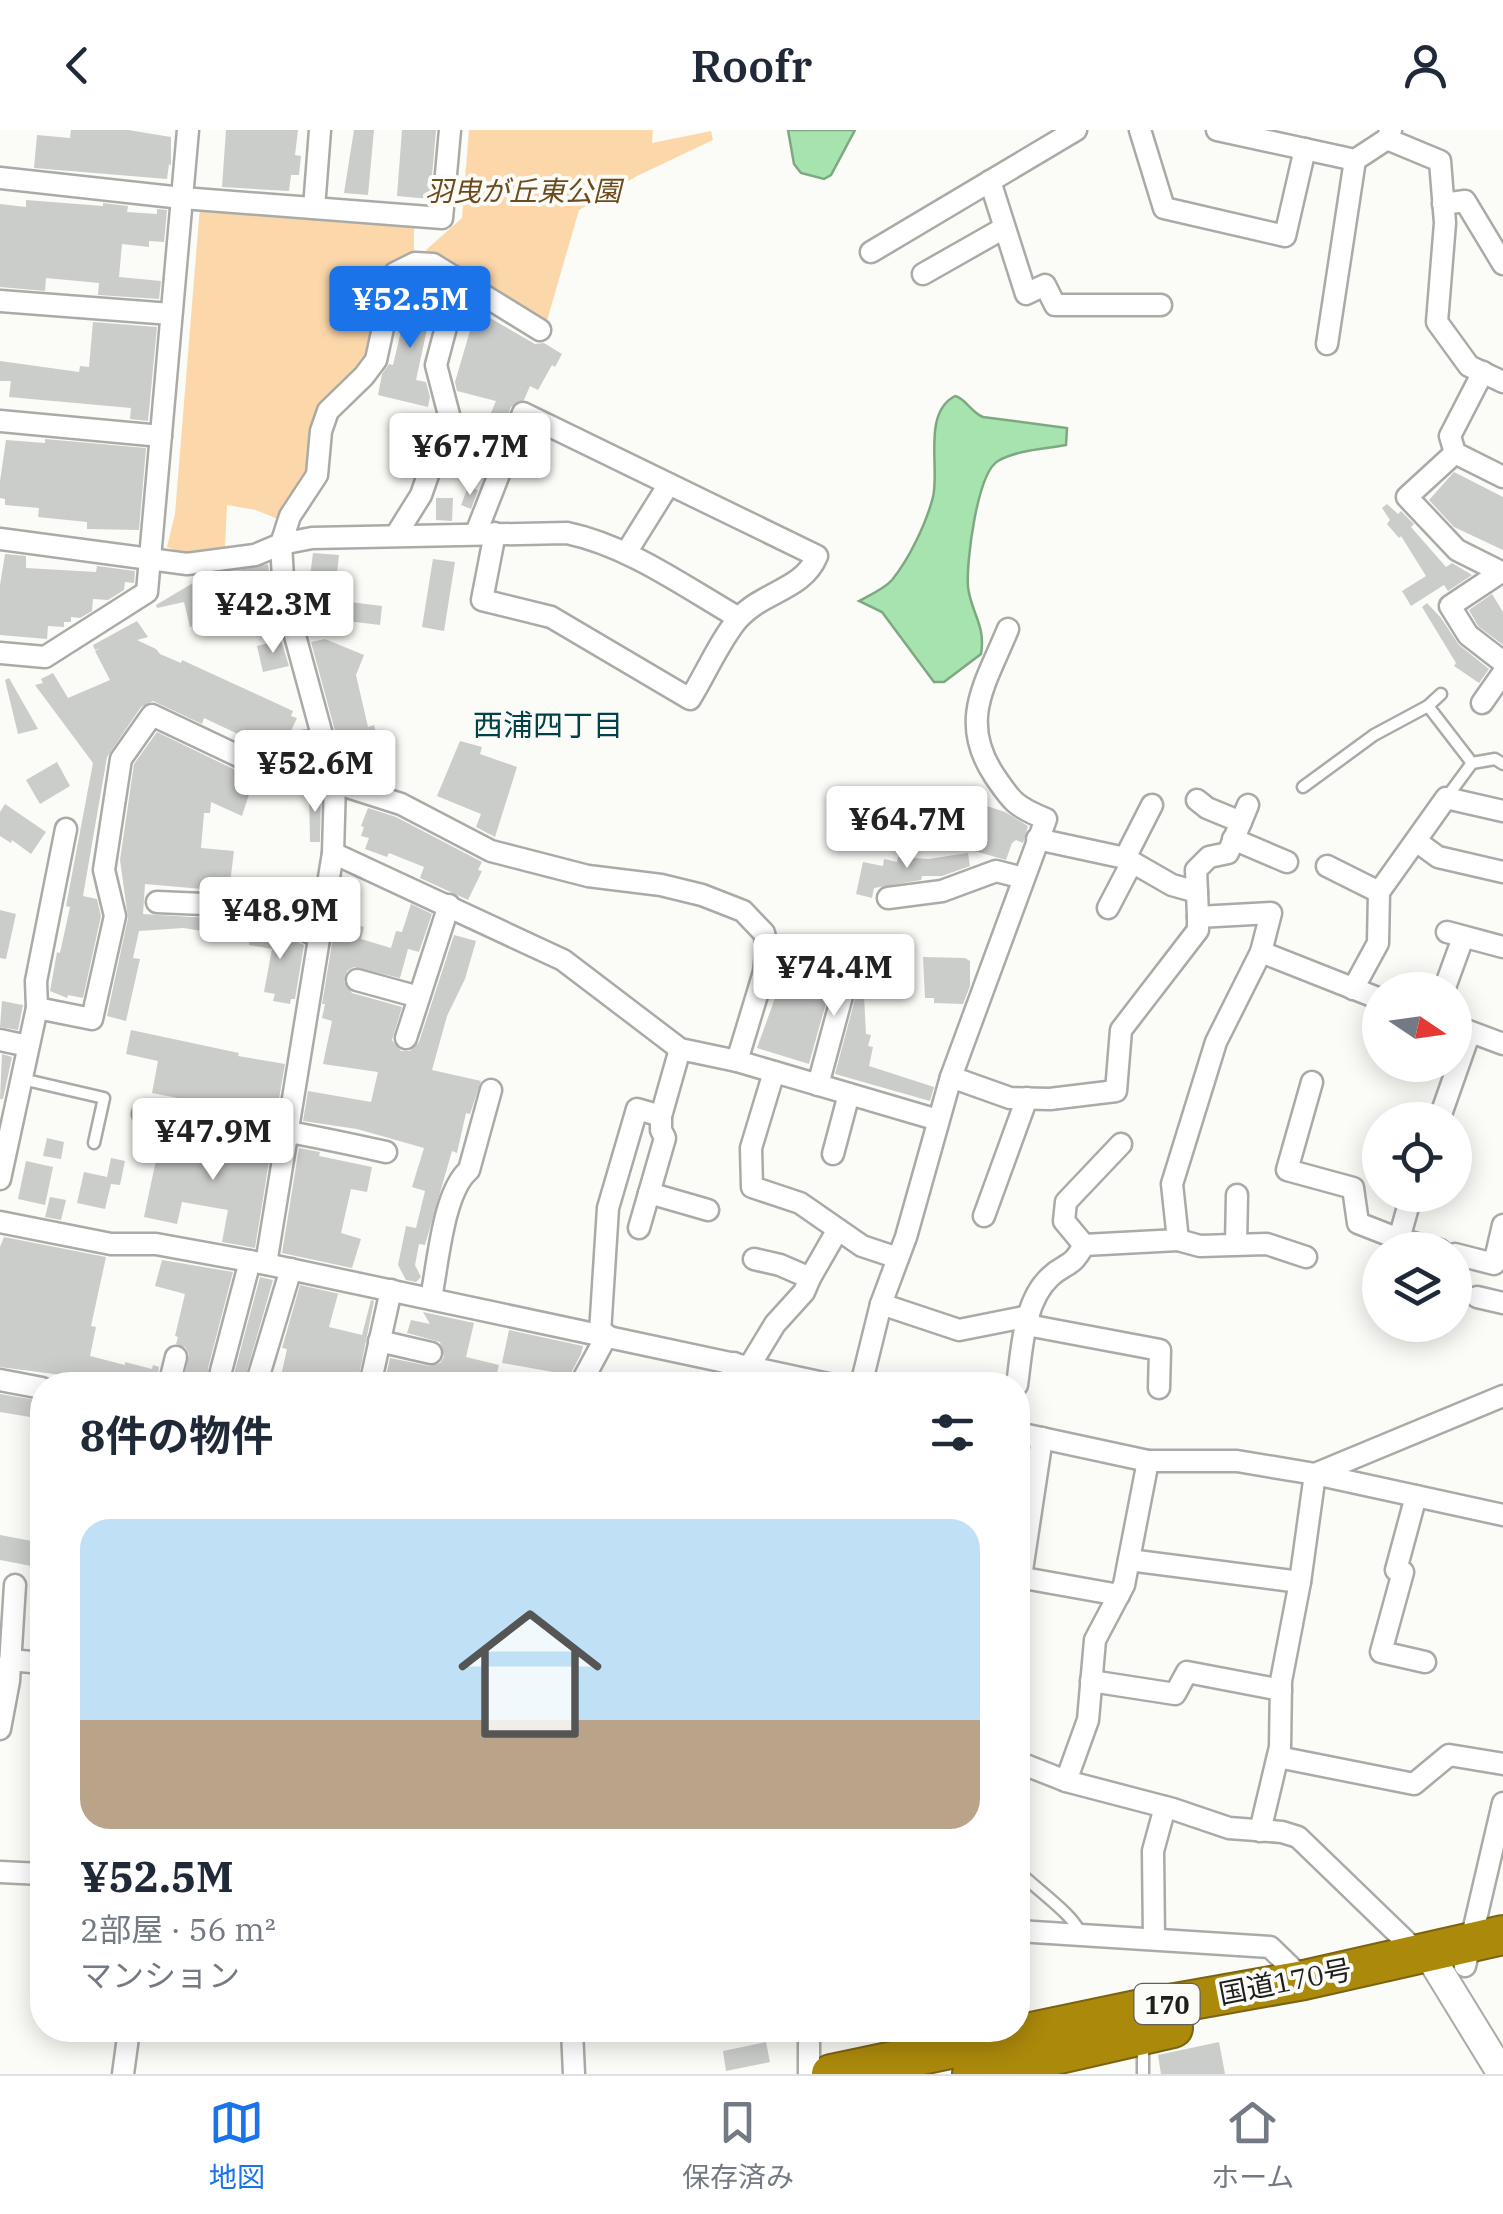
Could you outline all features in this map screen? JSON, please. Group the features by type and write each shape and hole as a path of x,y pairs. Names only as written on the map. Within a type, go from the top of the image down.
{"highway":[{"name":"国道170号","path":"1030,2032 1460,1954"},
{"name":"国道170号","path":"972,2074 1460,1954"},
{"name":"国道170号","path":"831,2074 984,2042"}],"street":[{"path":"0,653 45,657 147,592 188,130"},
{"path":"314,208 320,130"},
{"path":"0,178 182,198 442,218 450,130"},
{"path":"871,252 1076,130"},
{"path":"1140,130 1164,208 1284,236 1305,149"},
{"path":"1218,130 1355,160"},
{"path":"1326,344 1355,160 1389,134 1440,161 1445,224 1437,322 1470,366 1503,382"},
{"path":"990,181 1026,294 1045,285 1055,305 1162,305"},
{"path":"1443,204 1465,201 1503,264"},
{"path":"923,274 1004,228"},
{"path":"221,1371 258,1262 287,1130 333,853 335,783 284,595 281,544 290,516 317,474 321,431 328,410 376,360 395,272 415,263 433,264 540,330"},
{"path":"396,536 422,495 449,415 436,365 459,278"},
{"path":"0,302 171,314"},
{"path":"1483,372 1450,436 1456,453 1503,477"},
{"path":"524,413 816,556 810,574 738,618 690,699 551,617 482,600 486,533 524,413"},
{"path":"0,421 161,436"},
{"path":"1456,453 1408,496 1457,550 1502,572"},
{"path":"626,554 668,484"},
{"path":"0,539 188,564 255,555 281,544 312,538 567,533 626,554 738,618"},
{"path":"1502,572 1450,606 1468,635 1503,662"},
{"path":"864,1372 950,1078 1046,819 1018,808 979,750 975,730 975,711 1008,628"},
{"path":"1482,702 1503,673"},
{"path":"36,1008 92,1019 115,916 104,870 121,758 152,715 268,770 297,743 322,740"},
{"path":"335,783 400,804 491,851 588,876 702,894 743,912 764,933 766,945 764,972 737,1060"},
{"path":"1353,989 1378,943 1379,892 1446,798 1503,811"},
{"path":"1197,800 1241,822 1287,862"},
{"path":"1108,908 1152,805"},
{"path":"950,1078 1010,1098 1050,1099 1116,1091 1121,1030 1198,930 1196,870 1209,857 1228,853 1241,822"},
{"path":"0,1179 36,1008 36,981 66,828"},
{"path":"1037,839 1128,861 1172,885 1197,892"},
{"path":"1416,841 1438,857 1503,872"},
{"path":"333,853 563,960 680,1049 737,1060 938,1120"},
{"path":"1327,866 1379,892"},
{"path":"888,898 942,892 996,871 1023,878"},
{"path":"157,902 250,906 320,938"},
{"path":"406,1038 448,905"},
{"path":"1178,1240 1172,1184 1216,1042 1261,952 1271,913 1198,917"},
{"path":"1447,972 1453,939 1503,947"},
{"path":"1261,952 1362,992"},
{"path":"357,980 419,997"},
{"path":"818,1084 842,996"},
{"path":"1472,1032 1503,1044"},
{"path":"0,1040 28,1046"},
{"path":"639,1228 665,1138 661,1116 680,1049"},
{"path":"774,1072 751,1148 752,1187 800,1203 862,1246 898,1258"},
{"path":"1312,1082 1287,1170 1353,1188 1358,1224 1379,1232"},
{"path":"431,1298 452,1196 460,1178 469,1170 491,1090"},
{"path":"833,1154 849,1094"},
{"path":"984,1216 1026,1098"},
{"path":"586,1372 604,1334 608,1208 618,1166 638,1110 661,1116"},
{"path":"142,1114 287,1130 386,1152"},
{"path":"1084,1245 1064,1221 1066,1202 1121,1144"},
{"path":"650,1193 708,1210"},
{"path":"1236,1244 1238,1195"},
{"path":"0,1222 112,1244 156,1244 258,1262 774,1372"},
{"path":"1472,1258 1494,1264 1503,1225"},
{"path":"737,1372 804,1292 838,1231"},
{"path":"1084,1245 1178,1240 1200,1246 1268,1244 1306,1257"},
{"path":"1019,1372 1028,1320 1050,1277 1074,1264 1084,1245"},
{"path":"754,1259 810,1278"},
{"path":"260,1372 291,1269"},
{"path":"373,1372 390,1290"},
{"path":"1477,1296 1503,1303"},
{"path":"881,1304 958,1330 1028,1320 1160,1350 1159,1388"},
{"path":"380,1341 431,1353"},
{"path":"172,1372 176,1357"},
{"path":"0,1380 30,1386"},
{"path":"1314,1474 1503,1396"},
{"path":"1030,1436 1148,1462 1237,1461 1503,1515"},
{"path":"1030,1511 1042,1438"},
{"path":"1066,1781 1088,1720 1095,1640 1119,1596 1148,1462"},
{"path":"1260,1831 1278,1757 1281,1690 1314,1474"},
{"path":"1416,1496 1396,1570 1402,1572 1381,1652 1425,1662"},
{"path":"1129,1560 1300,1582"},
{"path":"1030,1579 1119,1596"},
{"path":"0,1729 16,1585"},
{"path":"10,1660 30,1662"},
{"path":"1092,1681 1175,1694 1187,1672 1281,1690"},
{"path":"1278,1757 1414,1784 1448,1755 1503,1764"},
{"path":"1030,1767 1066,1781 1229,1828 1298,1837 1460,1954 1502,2074"},
{"path":"1460,1954 1503,1803"},
{"path":"1154,1939 1153,1851 1165,1807"},
{"path":"0,1872 30,1873"},
{"path":"1030,1932 1270,1947 1304,1980"},
{"path":"122,2074 127,2042"},
{"path":"573,2042 574,2074"},
{"path":"809,2042 809,2074"}],"lane":[{"path":"1303,787 1374,735 1428,706 1441,694"},
{"path":"1428,706 1472,763"},
{"path":"1446,798 1472,763 1495,758 1503,764"},
{"path":"22,1079 104,1098 94,1143"},
{"path":"1030,1884 1070,1916 1079,1926 1080,1934"},
{"path":"1143,2035 1143,2074"}],"green space":[{"name":"羽曳が丘東公園","path":"469,130 653,130 652,143 711,131 713,140 637,176 579,210 546,324 426,250 462,218"},
{"path":"200,206 414,226 414,252 387,268 367,358 324,405 312,472 280,520 256,510 227,505 225,549 186,554 167,547 175,514"}],"shaded area":[{"path":"788,130 855,130 831,175 824,179 801,173 794,164"},
{"path":"955,396 983,417 1067,428 1066,445 1013,454 991,469 974,519 968,575 980,627 981,654 944,682 934,682 882,612 859,601 892,580 916,541 933,497 935,428 945,404"}],"building":[{"path":"71,130 128,130 171,137 167,179 34,168 37,135 70,138"},
{"path":"226,130 298,130 295,155 301,156 299,175 291,175 289,191 222,187"},
{"path":"354,130 374,130 368,195 344,193"},
{"path":"402,130 436,130 430,199 397,196"},
{"path":"26,200 103,203 128,206 127,212 157,214 157,209 167,210 164,242 149,241 149,247 122,244 119,277 161,281 159,299 98,295 99,283 46,278 45,291 0,287 0,204 26,207"},
{"path":"413,281 436,287 416,380 426,382 428,407 378,395 382,374 389,364 393,365"},
{"path":"467,301 535,344 544,343 562,354 538,390 530,386 524,400 511,407 490,460 474,454 496,401 457,391 455,382 474,317 464,315"},
{"path":"93,322 157,327 148,421 130,419 131,408 9,397 11,381 0,381 0,361 79,372 80,366 89,367"},
{"path":"45,439 146,448 139,530 87,529 87,522 38,517 39,508 5,505 5,499 0,498 0,481 6,440 45,443"},
{"path":"1454,472 1503,497 1503,550 1454,527 1429,500"},
{"path":"468,487 478,490 471,509 461,505"},
{"path":"436,498 453,498 452,521 436,520"},
{"path":"1387,504 1414,524 1411,527 1446,567 1452,563 1472,575 1448,591 1444,585 1411,606 1402,591 1426,576 1401,536 1387,524 1390,520 1382,508"},
{"path":"313,553 339,555 334,600 382,606 380,625 305,616"},
{"path":"5,554 26,556 26,568 96,572 97,566 135,571 134,583 125,582 124,590 108,600 93,599 92,611 80,618 71,617 64,627 48,626 47,639 0,635 0,585"},
{"path":"433,559 455,562 444,631 422,627"},
{"path":"268,564 273,606 190,627 184,602 157,608 192,580"},
{"path":"1492,594 1503,612 1503,645 1478,626 1469,610"},
{"path":"1427,603 1459,645 1489,669 1479,683 1454,666 1456,663 1422,607"},
{"path":"137,621 148,637 137,640 160,654 181,663 182,660 293,711 291,716 297,718 291,731 265,754 235,739 238,734 204,718 202,724 153,701 141,707 107,757 83,896 97,899 101,916 83,998 67,998 50,991 70,907 66,906 93,763 35,685 53,673 68,698 110,680 95,651 100,648 95,650 93,645"},
{"path":"325,639 364,655 356,675 368,727 374,725 379,745 361,750 363,760 344,764 311,642"},
{"path":"281,640 289,666 263,672 257,646"},
{"path":"9,678 38,729 18,734 5,680"},
{"path":"157,732 254,779 242,816 211,802 210,813 204,813 201,848 234,851 226,891 145,884 143,914 225,919 223,934 183,928 139,931 133,958 140,959 126,1021 107,1016 128,918 120,860 134,764"},
{"path":"460,741 482,747 480,754 517,767 495,837 476,827 481,814 437,796"},
{"path":"57,762 70,786 40,804 26,780"},
{"path":"309,790 321,790 320,842 310,842"},
{"path":"5,804 46,832 31,854 0,836 0,812"},
{"path":"984,805 1028,826 1023,843 1012,843 1006,860 971,850"},
{"path":"368,808 396,817 482,862 478,870 482,871 468,900 420,878 424,867 389,853 387,857 365,849 369,838 361,836 361,826"},
{"path":"968,853 970,866 942,876 922,876 921,880 874,888 872,898 856,894 863,862 883,866 884,859 897,862 898,857 928,859"},
{"path":"281,880 313,893 309,917 258,895 260,887 274,895"},
{"path":"411,904 432,914 419,952 408,949 400,978 354,967 347,971 344,982 352,993 402,1007 392,1040 401,1051 410,1051 419,1042 454,935 476,941 465,979 447,1016 432,1070 481,1081 470,1114 466,1113 457,1153 452,1151 425,1245 419,1244 415,1265 421,1277 416,1282 406,1280 398,1265 406,1226 416,1228 425,1191 412,1187 424,1148 357,1129 303,1121 308,1091 371,1102 378,1072 323,1064 332,1021 322,1018 322,1004 336,919 364,927 361,939 391,948 396,931 402,932"},
{"path":"0,910 16,914 6,959 0,958"},
{"path":"253,922 304,945 295,999 290,1004 273,1001 275,994 264,992 272,949 249,945"},
{"path":"800,950 875,974 874,957 895,956 898,993 864,996 866,1034 871,1035 868,1046 873,1047 869,1066 934,1087 930,1101 835,1074 855,999 855,992 846,983 838,983 829,992 809,1064 757,1048 779,987 787,989"},
{"path":"923,957 970,961 970,986 963,1004 934,1003 934,998 925,998"},
{"path":"2,1001 23,1005 18,1030 0,1027"},
{"path":"131,1030 285,1064 276,1116 262,1113 263,1108 221,1100 220,1107 152,1093 158,1061 126,1054"},
{"path":"2,1054 12,1057 0,1099"},
{"path":"198,1132 272,1143 255,1248 222,1242 228,1210 182,1202 177,1224 144,1217 160,1141 195,1149"},
{"path":"47,1138 64,1142 61,1159 43,1156"},
{"path":"299,1148 372,1167 367,1192 351,1189 341,1233 361,1239 352,1268 282,1253"},
{"path":"111,1158 125,1161 120,1185 111,1184 105,1209 77,1203 84,1172 107,1177"},
{"path":"26,1161 53,1167 45,1205 18,1199"},
{"path":"50,1197 66,1200 61,1220 45,1217"},
{"path":"4,1237 106,1257 91,1326 96,1327 90,1356 152,1369 153,1365 159,1367 158,1372 39,1372 0,1367 0,1247"},
{"path":"162,1260 233,1272 209,1372 186,1372 189,1354 185,1347 176,1344 185,1294 155,1286"},
{"path":"260,1277 273,1280 247,1372 235,1372"},
{"path":"300,1285 344,1295 338,1294 329,1327 362,1335 371,1300 374,1301 360,1372 282,1372 287,1349 282,1348"},
{"path":"423,1312 474,1323 466,1357 499,1365 497,1372 387,1372 390,1358 429,1366 440,1363 444,1357 440,1342 407,1333 411,1320 430,1324"},
{"path":"509,1330 583,1346 572,1372 502,1363"},
{"path":"0,1394 30,1399 30,1417 0,1412"},
{"path":"0,1535 30,1541 30,1566 0,1560"},
{"path":"766,2042 770,2062 726,2071 723,2051"},
{"path":"1219,2042 1225,2074 1161,2074 1158,2055"}],"district":[{"name":"西浦四丁目","path":"548,724"}]}
